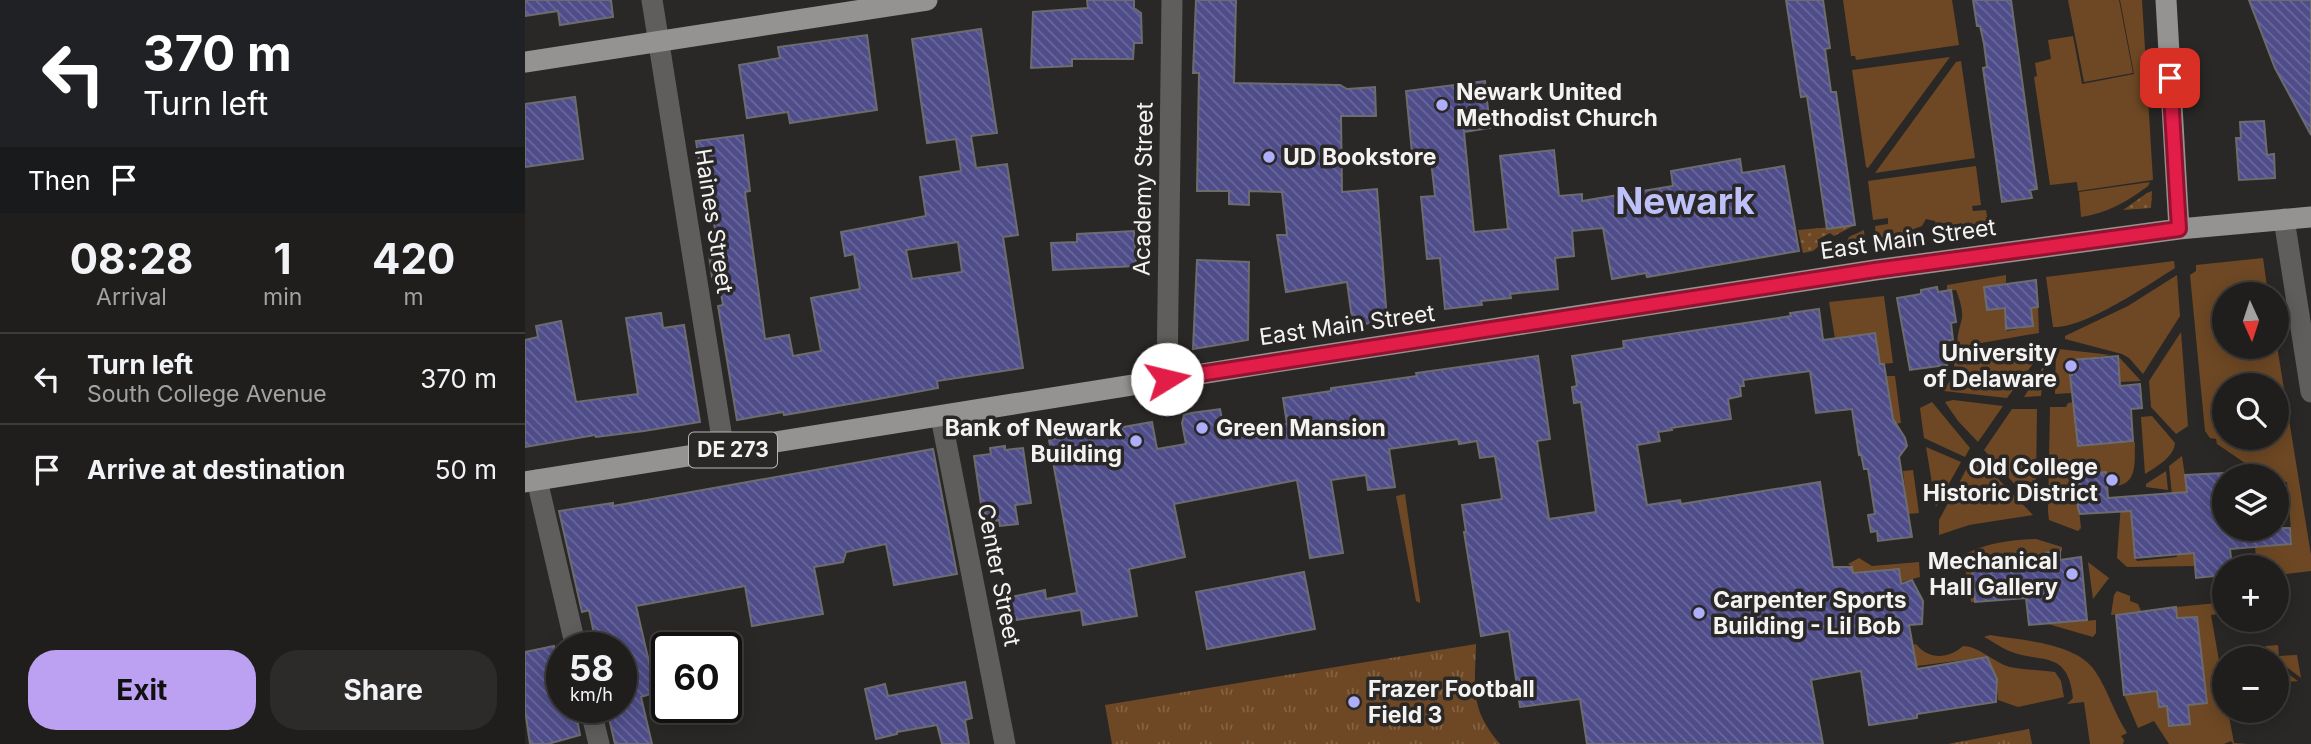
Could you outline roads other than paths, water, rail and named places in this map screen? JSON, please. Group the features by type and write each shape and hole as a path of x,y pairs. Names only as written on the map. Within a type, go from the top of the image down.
{"main road":[{"path":"525,62 927,0"},
{"path":"2166,0 2179,229"},
{"name":"DE 273","path":"2179,229 2311,217"},
{"name":"East Main Street","path":"531,481 1167,379 1875,270 2179,229"}],"street":[{"name":"Haines Street","path":"652,0 724,451"},
{"name":"Academy Street","path":"1167,379 1172,0"},
{"path":"2284,219 2311,392"},
{"name":"Center Street","path":"941,417 1005,744"},
{"path":"531,481 572,632"},
{"path":"594,723 599,744"}],"place":[{"name":"Newark United Methodist Church","path":"1442,105"},
{"name":"UD Bookstore","path":"1269,157"},
{"name":"University of Delaware","path":"2071,366"},
{"name":"Green Mansion","path":"1202,428"},
{"name":"Bank of Newark Building","path":"1136,441"},
{"name":"Old College Historic District","path":"2112,480"},
{"name":"Mechanical Hall Gallery","path":"2072,574"},
{"name":"Carpenter Sports Building - Lil Bob","path":"1699,613"},
{"name":"Frazer Football Field 3","path":"1354,702"}],"district":[{"name":"Newark","path":"1685,201"}]}
